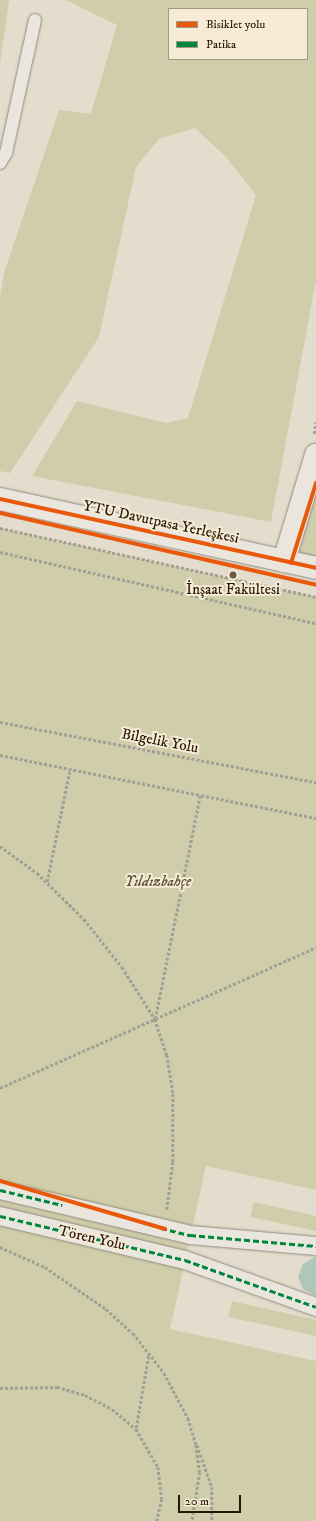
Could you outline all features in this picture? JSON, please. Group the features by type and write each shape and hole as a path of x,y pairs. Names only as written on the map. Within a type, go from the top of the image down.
{"street":[{"path":"284,561 316,455"},
{"name":"YTU Davutpasa Yerleşkesi","path":"0,499 316,568"},
{"name":"Tören Yolu","path":"0,1190 190,1235 316,1246"},
{"name":"Tören Yolu","path":"0,1216 185,1260 316,1307"}],"lane":[{"path":"0,163 6,153 35,20"}],"path":[{"path":"0,528 316,597"},
{"path":"0,552 316,623"},
{"path":"0,755 316,818"},
{"path":"47,882 70,769"},
{"path":"154,1019 200,795"},
{"path":"0,846 47,882 104,942 154,1019 166,1055 173,1094 173,1162 165,1229"},
{"path":"0,1088 316,947"},
{"path":"0,1247 45,1267 75,1287 120,1320 149,1352 188,1418 212,1487 212,1521"},
{"path":"136,1429 149,1352"},
{"path":"0,1388 57,1387 85,1395 112,1409 136,1429 158,1468 162,1499 156,1521"},
{"path":"188,1418 200,1472 192,1521"}],"green space":[{"path":"0,0 9,0 0,64"},
{"path":"66,0 316,0 316,280 271,522 32,476 77,401 166,423 188,418 256,195 226,157 195,128 159,139 136,167 99,337 10,473 0,471 0,297 4,273 59,110 91,114 117,25"},
{"path":"316,483 316,561 294,557"},
{"name":"Yıldızbahçe","path":"0,528 316,597 316,1190 206,1166 170,1329 316,1361 316,1521 0,1521"},
{"path":"254,1202 316,1216 316,1231 250,1217"},
{"path":"232,1301 316,1320 316,1336 228,1317"}],"shaded area":[{"path":"316,1256 316,1296 303,1289 298,1277 303,1264"}],"marked path":[{"path":"0,1190 62,1205"},
{"path":"0,1216 185,1260 316,1307"},
{"path":"161,1228 190,1235 316,1246"}],"cycle path":[{"path":"291,563 316,483"},
{"path":"0,499 316,568"},
{"path":"0,513 316,585"},
{"path":"0,1181 165,1229"}],"place":[{"name":"İnşaat Fakültesi","path":"233,575"}]}
